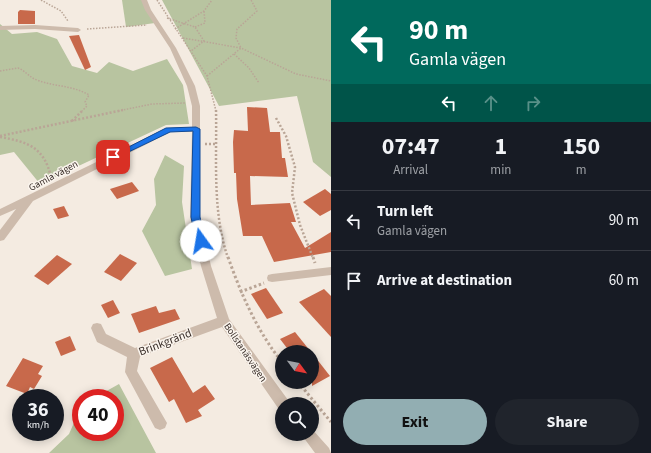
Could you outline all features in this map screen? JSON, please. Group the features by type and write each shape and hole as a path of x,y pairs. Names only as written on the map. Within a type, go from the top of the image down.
{"street":[{"name":"Bollstanäsvägen","path":"144,0 148,10 173,48 191,86 195,103 196,129 195,217 206,266 224,320 278,397"},
{"path":"0,28 35,27 78,30"},
{"name":"Gamla vägen","path":"0,238 30,199 169,130 196,129"},
{"path":"0,214 30,199"},
{"path":"272,278 331,271"},
{"name":"Brinkgränd","path":"160,424 131,372 134,354 224,320"},
{"path":"97,328 101,338 134,354"},
{"path":"314,441 324,453"}],"path":[{"path":"41,0 61,11 73,28 78,30 131,27"},
{"path":"157,0 167,18 207,76 216,109 217,186 221,237 240,292 269,346 275,353"},
{"path":"175,29 204,11 212,0"},
{"path":"241,48 236,38 237,29 257,11 251,0"},
{"path":"195,27 205,23 204,11"},
{"path":"167,18 186,22 195,27 204,41"},
{"path":"182,38 241,48 296,74 331,81"},
{"path":"191,51 204,41"},
{"path":"207,76 241,48"},
{"path":"234,54 249,68 259,82"},
{"path":"0,71 15,68 24,70 35,80 75,87 89,95 86,102 87,106 71,121"},
{"path":"0,137 152,104 195,103"},
{"path":"276,118 286,136 295,167 295,178 292,193 309,249 319,273"},
{"path":"0,137 18,140 36,147 49,165 52,188"},
{"path":"240,292 266,282 272,278"},
{"path":"304,389 331,422"}],"green space":[{"path":"122,0 142,0 155,23 126,27"},
{"path":"162,0 331,0 331,177 313,162 297,96 219,106"},
{"path":"0,24 12,34 37,32 57,39 72,66 97,73 109,62 133,71 167,59 183,85 189,124 166,125 40,184 14,152 0,155"},
{"path":"165,155 184,166 182,202 192,269 165,276 142,231 156,205 154,179"},
{"path":"119,384 122,389 110,389"},
{"path":"124,393 156,453 49,453 62,441 64,441 64,439 69,434 72,427 72,441 124,441"}],"building":[{"path":"20,10 35,11 35,24 18,24 18,12"},
{"path":"79,35 91,67 85,70 69,36"},
{"path":"247,107 267,108 270,132 280,132 282,158 285,158 288,177 250,176 251,205 290,203 296,222 291,222 305,248 331,232 331,252 274,262 262,236 243,236 237,199 236,173 234,173 233,142 234,130 248,131"},
{"path":"132,182 139,191 117,199 110,189"},
{"path":"325,189 331,194 331,210 320,216 303,202"},
{"path":"64,206 69,216 58,219 53,209"},
{"path":"120,254 137,263 121,281 104,272"},
{"path":"57,255 72,264 48,285 34,276"},
{"path":"266,288 283,313 267,319 251,294"},
{"path":"324,289 331,296 331,337 299,302"},
{"path":"113,300 120,313 108,318 101,305"},
{"path":"156,306 159,313 175,309 180,319 139,333 131,314"},
{"path":"295,332 305,345 285,345 280,339"},
{"path":"70,336 76,350 61,356 55,342"},
{"path":"172,357 193,393 205,385 215,399 198,410 202,416 186,423 174,399 169,402 150,368"},
{"path":"23,358 43,366 38,374 42,376 34,389 30,387 29,389 14,389 6,386"},
{"path":"319,362 330,376 319,382"}],"route":[{"path":"113,157 169,130 196,129 195,217 201,241"}]}
